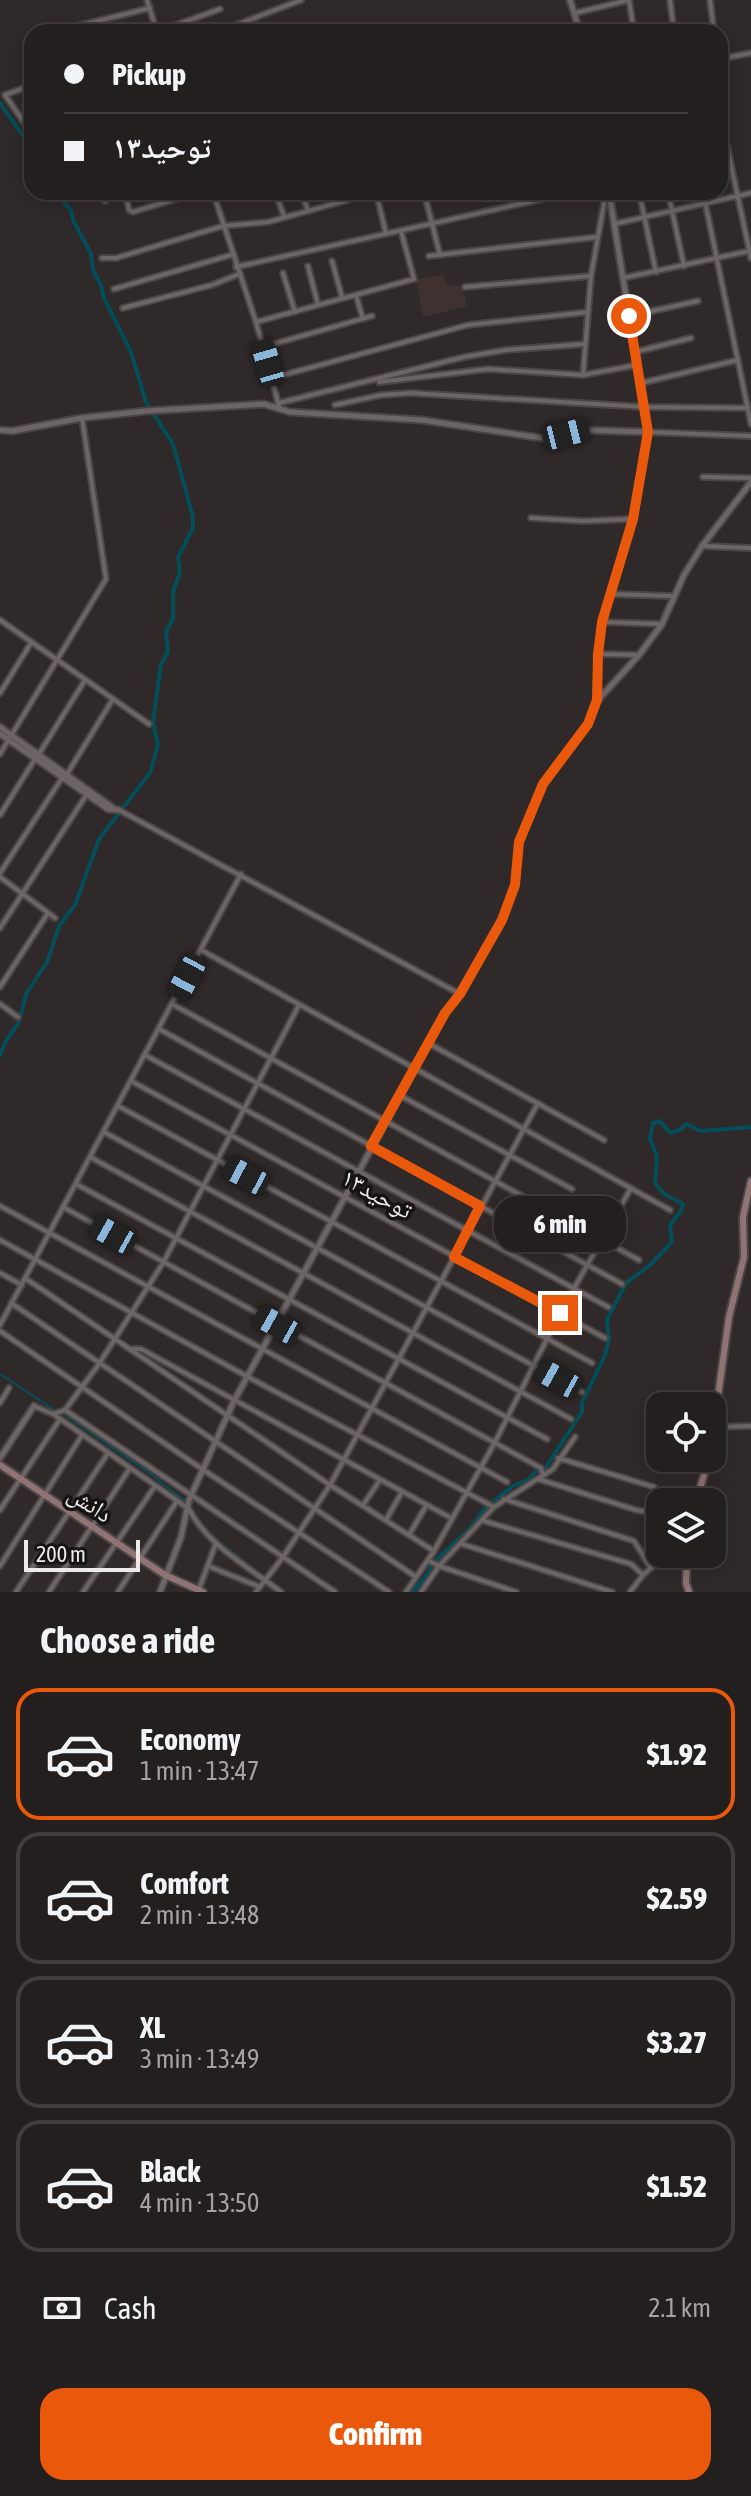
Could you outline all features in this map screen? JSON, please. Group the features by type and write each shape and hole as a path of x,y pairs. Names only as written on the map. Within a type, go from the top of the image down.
{"main road":[{"path":"719,1392 729,1317 744,1257 743,1217 751,1181"},
{"name":"دانش","path":"0,1465 165,1575 200,1591"},
{"path":"687,1568 689,1592"}],"street":[{"path":"147,0 155,24"},
{"path":"243,24 301,0"},
{"path":"570,0 578,24"},
{"path":"600,0 602,7"},
{"path":"575,13 629,0 633,24"},
{"path":"670,0 673,24"},
{"path":"710,0 713,24"},
{"path":"85,24 150,8"},
{"path":"179,24 220,9"},
{"path":"728,57 751,53"},
{"path":"24,88 5,95 24,122"},
{"path":"728,153 751,258"},
{"path":"728,198 751,193"},
{"path":"127,200 129,210 133,212 173,200"},
{"path":"215,200 256,322 279,406"},
{"path":"278,200 284,217"},
{"path":"304,200 308,210"},
{"path":"102,258 116,258 223,226 268,222 344,200"},
{"path":"378,200 386,234"},
{"path":"426,200 440,255"},
{"path":"236,267 538,200"},
{"path":"583,375 591,276 605,200"},
{"path":"160,1592 181,1537 189,1498 214,1441 399,1095 502,920 515,885 519,842 543,784 588,724 597,700 602,622 633,519 648,432 609,200"},
{"path":"641,200 656,272"},
{"path":"670,200 684,266"},
{"path":"704,200 751,424"},
{"path":"614,224 719,200"},
{"path":"256,322 414,279 401,231"},
{"path":"429,256 597,237"},
{"path":"623,278 750,251"},
{"path":"114,289 232,255"},
{"path":"332,261 342,299"},
{"path":"308,266 318,305"},
{"path":"283,273 295,312"},
{"path":"123,308 212,285 239,274"},
{"path":"465,287 591,276"},
{"path":"356,295 363,319"},
{"path":"629,316 698,301"},
{"path":"272,378 468,325 588,312"},
{"path":"263,347 372,316"},
{"path":"635,352 691,338"},
{"path":"279,406 505,350 585,344"},
{"path":"641,383 738,360"},
{"path":"379,379 493,368 583,375 637,365"},
{"path":"379,379 381,395"},
{"path":"335,405 381,395 411,393 645,407 748,408"},
{"path":"0,430 12,431 82,418 146,411 264,404 279,406 290,412 422,420 548,439 584,430 751,436"},
{"path":"0,754 106,579 82,418"},
{"path":"703,477 751,480"},
{"path":"597,700 639,655 662,624 684,575 751,480"},
{"path":"531,518 633,519"},
{"path":"702,546 751,548"},
{"path":"610,594 671,596"},
{"path":"0,630 2,622 149,724"},
{"path":"602,622 662,624"},
{"path":"0,693 31,643"},
{"path":"598,654 639,655"},
{"path":"0,815 85,680"},
{"path":"55,918 0,875 113,699"},
{"path":"0,727 10,738 108,809 117,809"},
{"path":"0,734 10,738"},
{"path":"64,776 117,809 460,994"},
{"path":"0,928 87,794"},
{"path":"241,874 0,1328 202,1469 389,1592"},
{"path":"0,987 48,913"},
{"path":"201,950 670,1210"},
{"path":"0,1004 18,1017"},
{"path":"172,1004 639,1260"},
{"path":"53,1414 65,1410 99,1364 163,1263 299,1005"},
{"path":"159,1029 622,1284"},
{"path":"428,1043 604,1140"},
{"path":"145,1055 608,1307"},
{"name":"توحید۱۳","path":"131,1081 605,1338"},
{"path":"399,1095 572,1189"},
{"path":"208,1566 258,1590 283,1557 330,1485 538,1103"},
{"path":"118,1106 592,1363"},
{"path":"104,1132 582,1392"},
{"path":"90,1157 571,1419"},
{"path":"76,1184 547,1439"},
{"path":"406,1592 434,1551 494,1444 560,1313 631,1188"},
{"path":"0,1206 507,1482"},
{"path":"63,1207 541,1468 543,1475"},
{"path":"0,1240 248,1377 494,1507"},
{"path":"0,1273 22,1285"},
{"path":"25,1278 330,1485 434,1551"},
{"path":"11,1303 416,1577"},
{"path":"0,1305 8,1310"},
{"path":"128,1349 141,1349 451,1518"},
{"path":"0,1403 9,1388"},
{"path":"0,1458 34,1406 53,1414 189,1509 216,1543 281,1592"},
{"path":"65,1410 189,1498 335,1592"},
{"path":"0,1510 60,1419"},
{"path":"726,1427 751,1426"},
{"path":"0,1566 82,1435"},
{"path":"421,1592 439,1566 494,1507 553,1469 575,1437"},
{"path":"16,1592 108,1453"},
{"path":"558,1458 654,1487"},
{"path":"49,1592 130,1468"},
{"path":"538,1479 646,1512"},
{"path":"363,1505 380,1480"},
{"path":"83,1592 155,1486"},
{"path":"386,1520 402,1492"},
{"path":"504,1499 634,1541 646,1560"},
{"path":"118,1592 177,1501"},
{"path":"409,1535 427,1505"},
{"path":"484,1521 631,1564 643,1575"},
{"path":"200,1591 216,1543"},
{"path":"462,1544 612,1592"},
{"path":"428,1560 516,1592"},
{"path":"630,1592 651,1568"}],"shaded area":[{"path":"442,274 447,285 462,286 467,306 423,317 416,280"}],"waterway":[{"path":"0,103 24,138"},
{"path":"0,1055 19,1022 26,994 47,962 59,926 75,905 99,839 150,773 158,745 153,722 161,664 168,652 166,632 173,619 173,592 180,572 178,557 193,528 193,517 173,444 146,402 131,352 93,270 91,254 71,210 62,200"},
{"path":"413,1592 431,1565 471,1527 486,1507 513,1486 528,1480 537,1470 544,1470 582,1412 582,1403 605,1355 609,1340 607,1320 626,1283 650,1265 672,1242 670,1225 683,1204 664,1194 655,1183 657,1156 650,1139 653,1123 660,1121 670,1133 686,1124 701,1131 751,1127"},
{"path":"0,1374 56,1411"},
{"path":"62,1413 186,1502"},
{"path":"212,1536 284,1592"}],"route":[{"path":"560,1313 454,1257 480,1206 371,1146 445,1013 460,994 502,920 515,885 519,842 543,784 588,724 597,700 602,622 633,519 648,432 629,316"}]}
